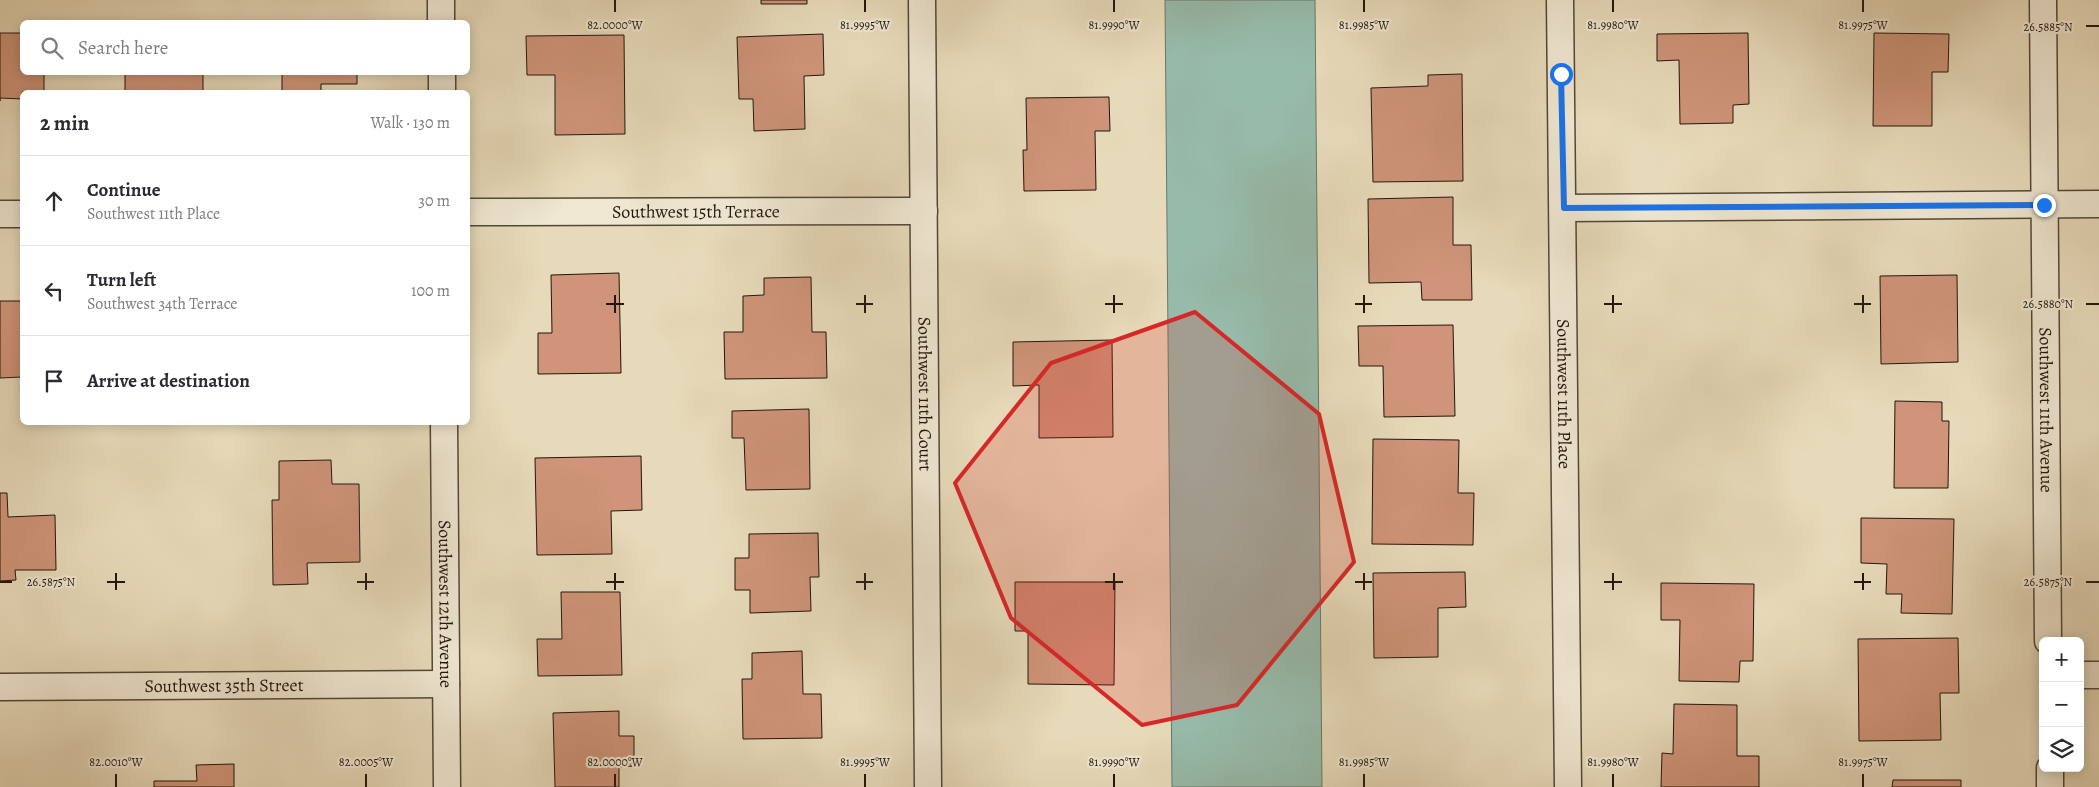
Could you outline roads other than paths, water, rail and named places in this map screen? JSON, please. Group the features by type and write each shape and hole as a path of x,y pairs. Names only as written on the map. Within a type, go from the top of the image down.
{"street":[{"path":"441,0 441,20"},
{"name":"Southwest 11th Court","path":"922,0 928,787"},
{"name":"Southwest 11th Place","path":"1560,0 1564,208 1568,787"},
{"name":"Southwest 11th Avenue","path":"2043,0 2048,637"},
{"path":"442,75 442,90"},
{"path":"1564,208 2099,204"},
{"name":"Southwest 15th Terrace","path":"470,212 924,211"},
{"path":"0,214 20,214"},
{"name":"Southwest 12th Avenue","path":"444,425 447,787"},
{"path":"2084,675 2099,675"},
{"name":"Southwest 35th Street","path":"0,687 446,684"},
{"path":"2050,772 2050,787"}]}
